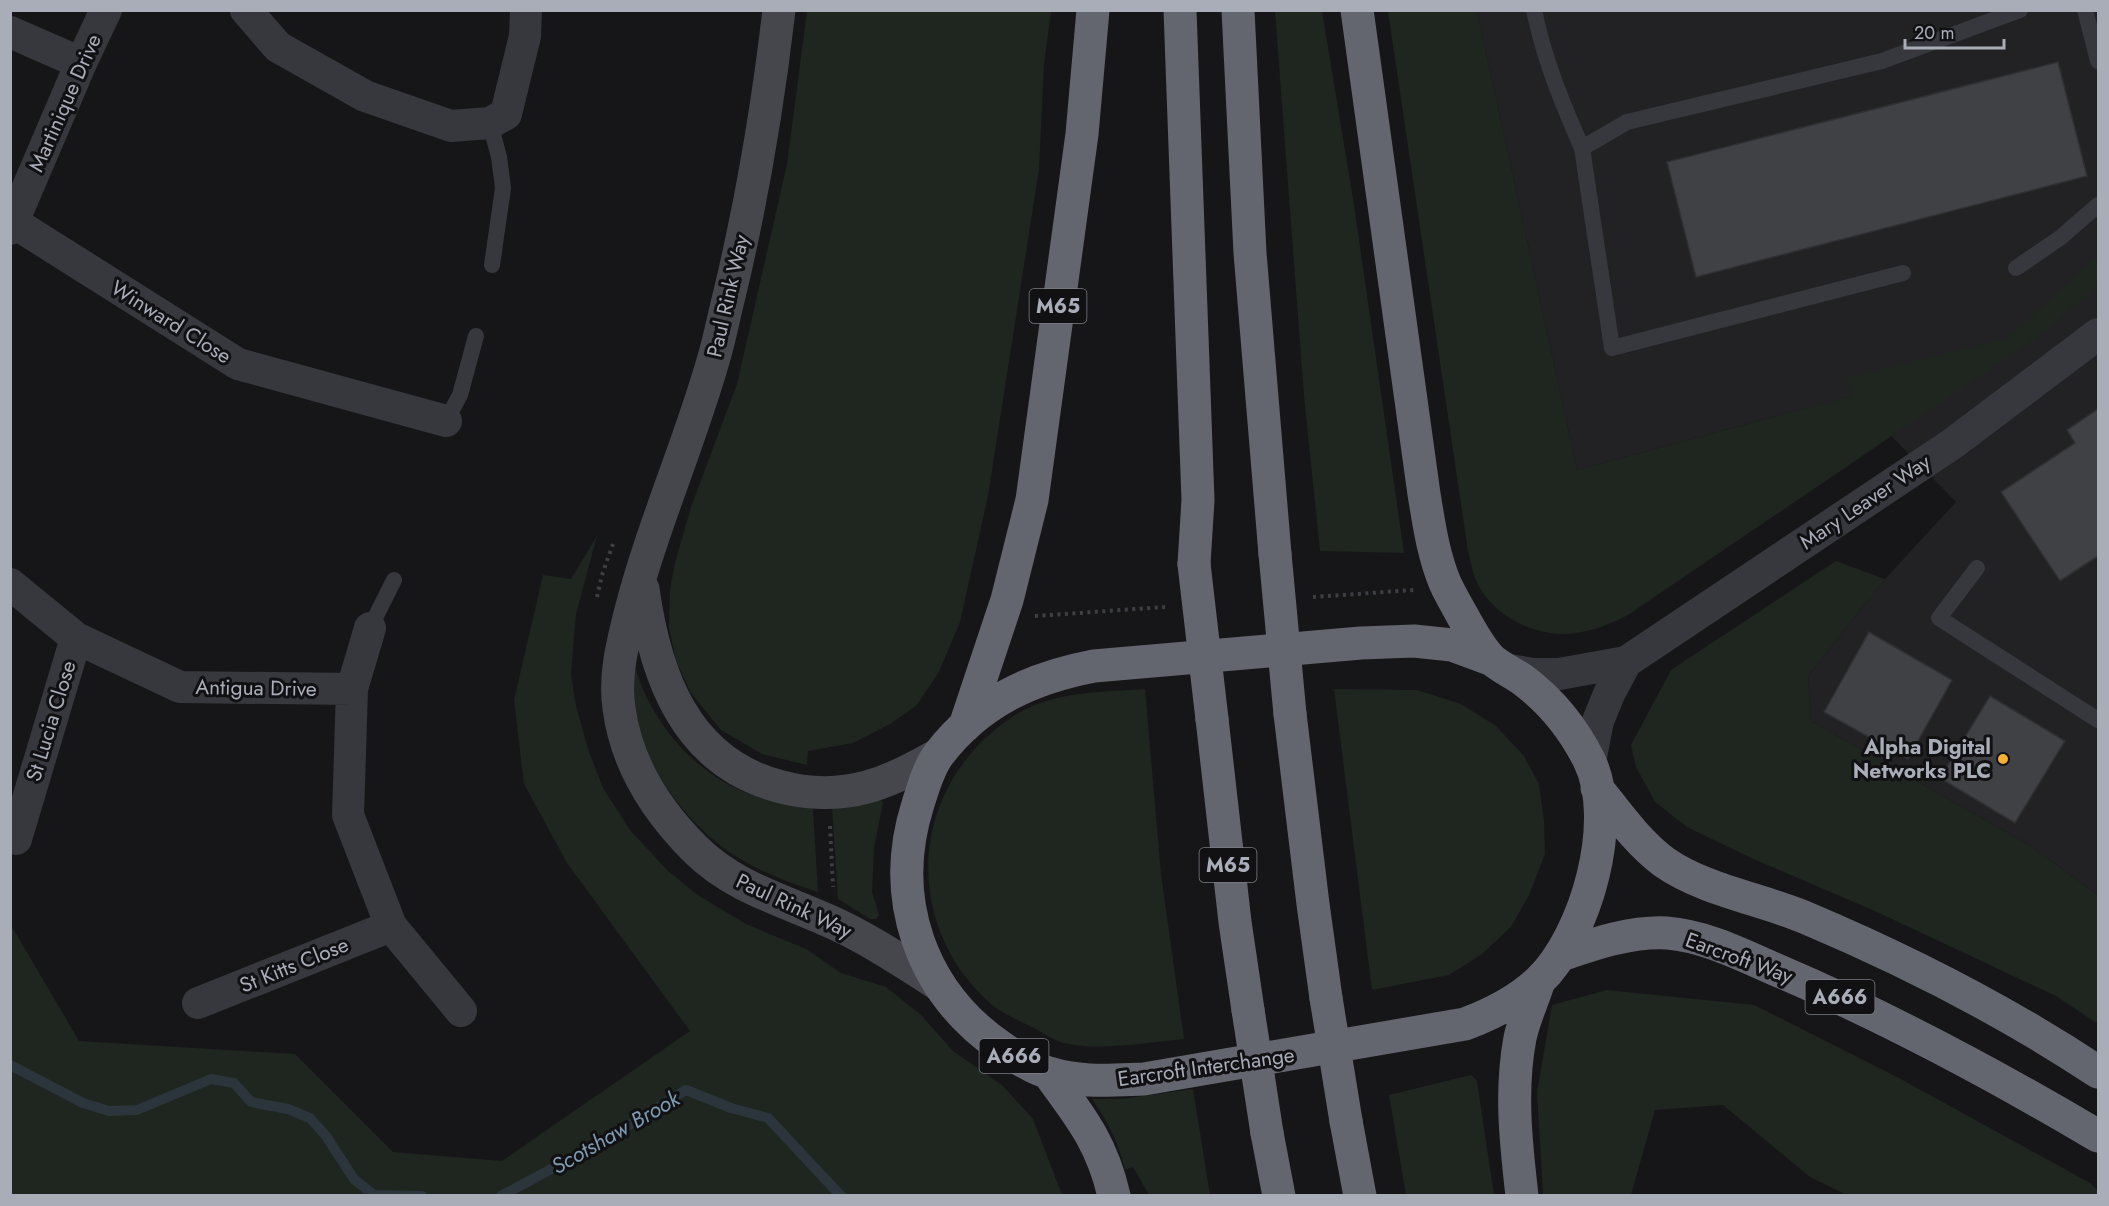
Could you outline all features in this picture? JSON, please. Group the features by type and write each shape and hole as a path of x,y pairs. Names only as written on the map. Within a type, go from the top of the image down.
{"highway":[{"name":"M65","path":"1005,607 1032,500 1082,135 1093,10"},
{"name":"M65","path":"1180,10 1198,500 1194,564 1235,922 1267,1133 1279,1196"},
{"path":"1238,10 1250,253 1290,714 1326,998 1360,1196"},
{"path":"1357,10 1432,543 1442,574 1468,627 1499,664"},
{"path":"965,726 1005,607"},
{"name":"Earcroft Interchange","path":"1414,641 1452,645 1499,664 1544,696 1569,727 1594,775 1601,822 1595,871 1581,911 1561,955 1539,981 1495,1013 1465,1024 1435,1031 1144,1079 1094,1081 1049,1074 1016,1058 989,1039 961,1014 939,985 921,950 909,907 906,865 911,827 923,788 938,755 965,726 1000,698 1036,681 1094,666 1361,643 1414,641"},
{"name":"A666","path":"1594,775 1640,842 1673,867 1691,877 1802,916 1931,976 2055,1043 2098,1072"},
{"name":"Earcroft Way","path":"1561,955 1606,941 1667,933 1724,948 1837,996 2007,1082 2098,1136"},
{"path":"1522,1196 1514,1131 1515,1073 1520,1036 1539,981"},
{"path":"1049,1074 1084,1121 1100,1150 1114,1196"}],"street":[{"name":"Martinique Drive","path":"12,225 106,10"},
{"path":"246,10 278,47 365,96 451,126 490,123 506,114 525,36 526,10"},
{"name":"Paul Rink Way","path":"779,10 772,74 743,236 713,361 641,572 619,659 618,707 628,748 644,785 670,822 697,852 729,877 760,894 835,924 881,948 939,985"},
{"path":"10,32 81,63"},
{"name":"Winward Close","path":"12,225 238,364 446,421"},
{"name":"Mary Leaver Way","path":"1499,664 1533,674 1559,674 1626,662 1952,444 2098,334"},
{"name":"Paul Rink Way","path":"641,572 648,628 660,670 679,710 702,741 729,765 762,782 795,791 828,793 866,787 901,775 938,755"},
{"name":"Antigua Drive","path":"10,584 76,638 180,687 352,689"},
{"path":"370,628 352,689 348,815 391,926 461,1011"},
{"name":"St Lucia Close","path":"16,839 76,638"},
{"name":"Mary Leaver Way","path":"1594,775 1598,722 1609,694 1626,662"},
{"name":"St Kitts Close","path":"198,1003 391,926"}],"lane":[{"path":"1534,10 1557,92 1582,148 1612,348 1903,273"},
{"path":"1582,148 1627,122 1882,62 2020,10"},
{"path":"2085,10 2098,61"},
{"path":"490,123 499,157 503,188 492,265"},
{"path":"2016,268 2060,238 2098,205"},
{"path":"446,421 460,395 476,336"},
{"path":"1977,568 1939,618 2098,720"},
{"path":"370,628 394,580"}],"path":[{"path":"596,605 602,575 616,535"},
{"path":"1305,598 1412,590 1442,574"},
{"path":"1005,607 1020,617 1174,607"},
{"path":"828,793 835,924"}],"shaded area":[{"path":"807,11 1051,11 1044,64 1039,169 988,496 960,622 939,672 917,705 890,724 853,743 808,751 807,765 762,754 721,730 691,693 676,661 669,627 670,589 675,563 691,507 737,384 787,164"},
{"path":"1275,11 1322,11 1354,205 1404,553 1320,551 1304,396"},
{"path":"1388,11 1477,11 1577,470 1851,396 1847,377 2008,338 2098,255 2098,285 2048,330 1628,615 1596,629 1570,634 1548,633 1522,625 1489,601 1475,578 1468,551"},
{"path":"1477,11 2098,11 2098,895 2029,845 1811,721 1808,676 1885,579 1956,502 1852,396 1577,470"},
{"path":"597,536 576,614 571,674 576,706 589,752 603,788 630,830 668,871 699,896 746,924 806,949 841,973 886,987 921,1015 953,1051 1003,1086 1033,1119 1062,1195 11,1195 11,925 79,1041 295,1054 393,1152 502,1161 690,1031 567,863 524,784 514,700 543,575 571,579"},
{"path":"1836,561 1885,579 1808,676 1811,721 2029,845 2098,895 2098,1024 2056,996 1877,912 1749,857 1687,827 1655,802 1636,767 1631,745 1671,670"},
{"path":"634,663 641,684 663,724 693,759 710,773 750,794 813,809 818,892 770,874 742,860 706,834 674,798 649,757 640,737 628,684"},
{"path":"1145,689 1161,874 1184,1039 1120,1046 1071,1044 1055,1040 996,1008 961,970 940,933 930,893 929,852 937,812 955,775 982,742 1017,714 1032,706 1063,697"},
{"path":"1334,689 1417,690 1461,704 1496,726 1524,756 1539,784 1544,821 1545,854 1529,895 1511,927 1482,954 1449,975 1372,990"},
{"path":"878,798 883,802 874,848 872,892 879,915 876,919 870,919 838,899 832,808"},
{"path":"1607,990 1754,1005 1899,1078 2090,1183 2098,1191 2098,1195 1847,1195 1810,1177 1723,1105 1655,1110 1631,1195 1543,1195 1537,1092 1552,1005"},
{"path":"1471,1075 1477,1081 1494,1195 1406,1195 1389,1095"},
{"path":"1193,1089 1210,1195 1149,1195 1133,1167 1125,1170 1112,1133 1092,1099 1122,1099"}],"building":[{"path":"2058,62 2087,176 1696,277 1667,162"},
{"path":"2098,409 2098,556 2060,581 2001,492 2075,443 2067,430"},
{"path":"1869,632 1952,680 1908,759 1824,712"},
{"name":"Alpha Digital Networks PLC","path":"1990,696 2065,741 2015,823 1940,778"}],"waterway":[{"name":"Scotshaw Brook","path":"10,1065 83,1103 109,1111 137,1110 211,1079 234,1083 251,1102 288,1109 310,1118 326,1136 354,1179 374,1195 422,1196"},
{"name":"Scotshaw Brook","path":"501,1196 598,1144 686,1090 731,1108 768,1118 841,1196"}],"place":[{"name":"Alpha Digital Networks PLC","path":"2003,759"}]}
